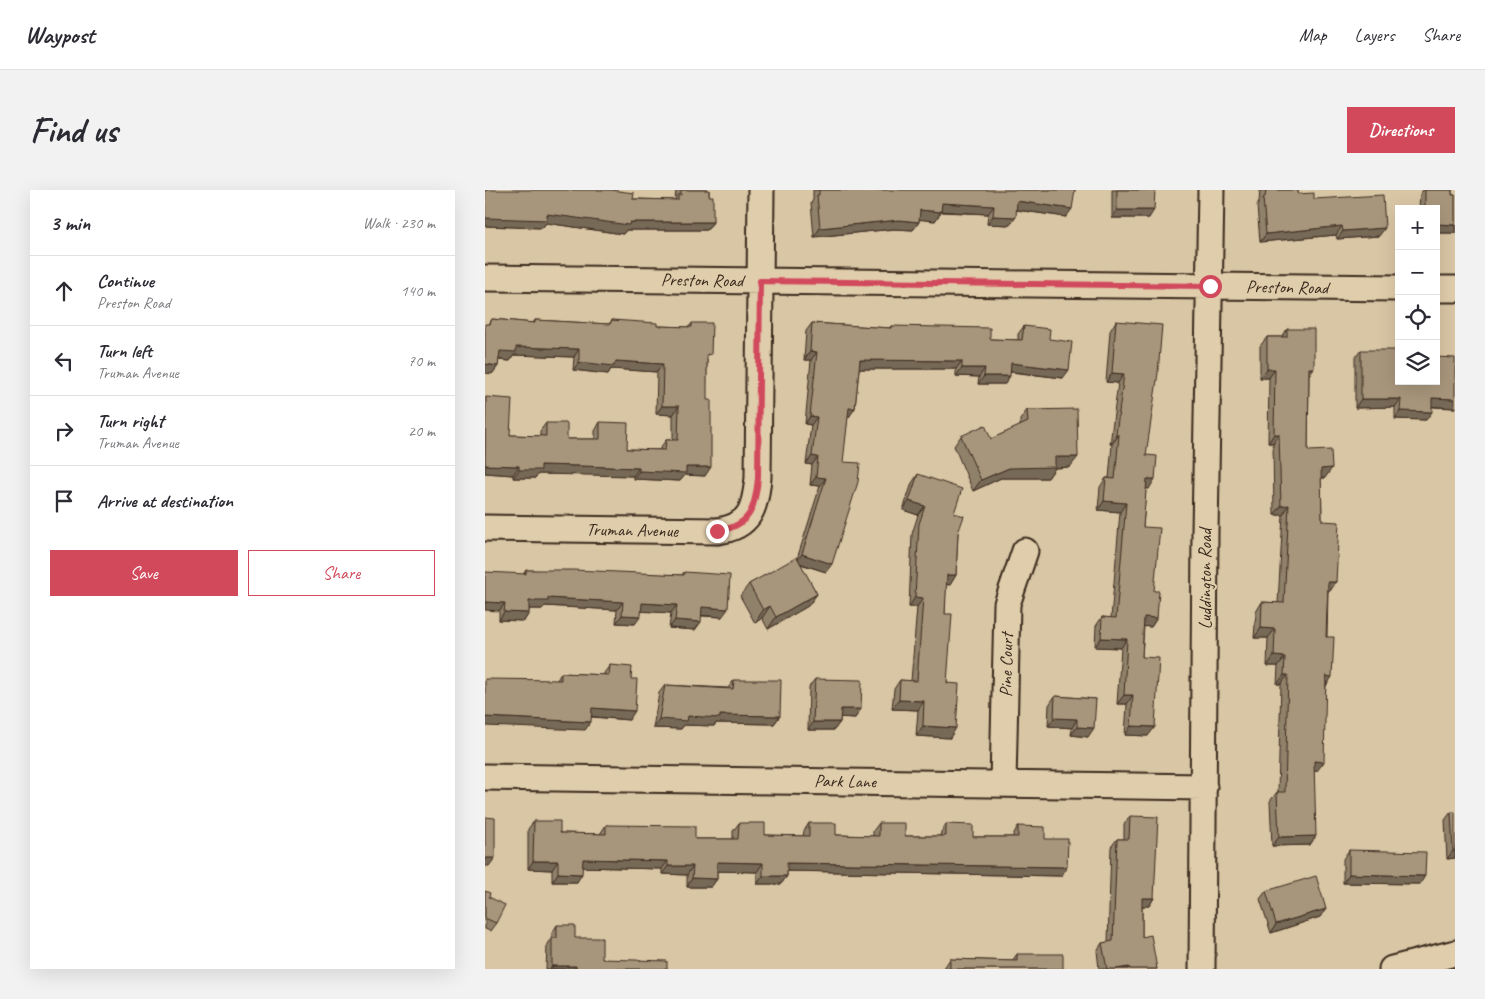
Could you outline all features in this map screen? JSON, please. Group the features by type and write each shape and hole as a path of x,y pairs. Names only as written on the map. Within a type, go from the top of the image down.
{"street":[{"name":"Truman Avenue","path":"485,528 717,531 730,529 747,517 755,504 758,478 761,190"},
{"name":"Luddington Road","path":"1202,969 1205,532 1211,190"},
{"name":"Preston Road","path":"485,278 1395,288"},
{"path":"1440,289 1455,289"},
{"name":"Pine Court","path":"1003,783 1007,604 1025,551"},
{"name":"Park Lane","path":"485,777 1204,787"},
{"path":"1393,969 1455,953"}],"building":[{"path":"485,190 611,190 634,193 633,199 678,200 681,190 709,190 709,196 713,196 713,222 630,222 629,225 547,214 547,220 485,218"},
{"path":"819,190 1075,190 1072,209 1017,201 1016,217 993,216 994,206 942,203 941,212 920,210 919,222 899,220 820,228 817,195 819,195"},
{"path":"1117,190 1155,190 1154,210 1117,210"},
{"path":"1266,190 1298,190 1298,194 1314,193 1314,199 1383,195 1385,228 1343,231 1342,226 1266,234 1263,198 1265,197"},
{"path":"1425,190 1452,190 1452,195 1455,195 1455,225 1440,224 1440,205 1425,205"},
{"path":"492,319 535,323 535,320 610,324 612,320 657,323 657,326 692,327 692,323 712,323 711,355 707,354 707,400 711,400 711,467 686,467 686,473 639,471 639,468 541,465 541,470 519,470 519,466 485,465 486,397 512,399 510,435 546,436 546,423 567,423 567,439 600,439 600,422 628,423 627,449 665,450 666,440 678,440 679,406 662,406 663,364 616,361 614,366 579,362 579,349 516,347 516,352 500,351 498,366 485,364 485,324 490,324"},
{"path":"1116,321 1162,325 1158,373 1146,455 1157,456 1155,479 1147,479 1143,527 1160,528 1154,591 1159,591 1157,618 1144,617 1142,657 1159,658 1155,727 1131,726 1133,695 1124,695 1127,639 1101,638 1102,617 1116,618 1126,503 1104,501 1106,478 1115,479 1119,435 1116,435 1124,374 1112,373"},
{"path":"812,323 891,328 891,326 990,328 990,339 1022,340 1024,326 1050,329 1049,339 1072,342 1069,370 1011,363 1010,376 984,376 985,368 962,368 962,361 860,360 855,408 849,408 843,462 860,463 858,482 832,564 802,554 826,478 816,477 818,457 812,456 817,417 810,416 817,352 810,351"},
{"path":"1287,329 1314,329 1314,368 1309,368 1308,451 1331,450 1332,468 1321,469 1322,521 1339,522 1336,582 1328,582 1326,637 1334,637 1332,677 1326,676 1324,762 1314,761 1316,836 1279,837 1277,792 1285,792 1288,675 1284,675 1285,657 1274,656 1275,629 1261,628 1262,602 1284,603 1289,505 1281,506 1279,434 1274,434 1275,369 1267,369 1267,337 1287,337"},
{"path":"1361,350 1395,350 1395,385 1440,385 1440,357 1455,358 1455,399 1432,398 1432,412 1400,411 1401,399 1361,399"},
{"path":"1077,409 1078,457 1055,457 1055,467 1009,468 981,480 961,436 985,425 991,439 1028,422 1027,410"},
{"path":"918,474 962,489 954,513 964,516 958,533 956,575 947,575 945,614 952,614 947,683 959,684 956,728 923,726 924,701 899,700 900,680 917,681 923,598 915,597 919,524 925,506 909,501"},
{"path":"797,557 817,594 776,617 770,606 763,610 749,584"},
{"path":"526,570 684,575 684,572 730,575 728,609 702,607 701,622 675,620 677,605 642,603 641,616 622,615 623,602 548,598 548,601 529,601 529,613 504,612 505,603 485,602 485,572 526,574"},
{"path":"610,665 632,667 631,679 637,679 635,711 592,708 591,722 485,717 485,679 561,680 561,673 609,675"},
{"path":"815,679 862,680 861,709 841,709 840,722 813,722"},
{"path":"734,680 781,680 780,716 720,715 720,718 688,716 687,721 659,719 665,685 733,689"},
{"path":"1055,696 1096,699 1094,728 1077,727 1077,719 1054,718"},
{"path":"1451,812 1455,812 1455,850 1453,851"},
{"path":"1130,816 1158,817 1154,898 1142,898 1142,937 1151,935 1157,969 1130,969 1129,967 1107,969 1102,943 1113,941 1117,839 1129,839"},
{"path":"485,817 495,818 495,858 485,858"},
{"path":"534,821 560,821 560,833 606,834 606,825 695,826 695,839 738,839 739,823 765,823 765,835 809,836 809,823 836,823 836,835 879,836 879,823 905,823 905,836 946,836 946,824 973,825 973,837 1018,837 1018,826 1045,827 1045,839 1068,839 1067,867 787,863 787,876 763,876 763,863 717,862 717,879 692,878 693,866 668,866 668,861 583,859 582,874 558,873 558,861 533,861"},
{"path":"1349,850 1426,852 1425,876 1349,874"},
{"path":"1316,876 1326,909 1276,924 1266,891"},
{"path":"485,891 490,893 489,897 505,905 496,923 485,918"},
{"path":"557,925 575,925 575,938 602,938 602,959 667,961 667,969 576,969 576,966 552,966 552,938 557,938"},
{"path":"1017,954 1063,954 1063,969 950,969 950,959 1017,961"}],"route":[{"path":"717,531 730,529 747,517 755,504 758,478 760,281 1210,286"}]}
